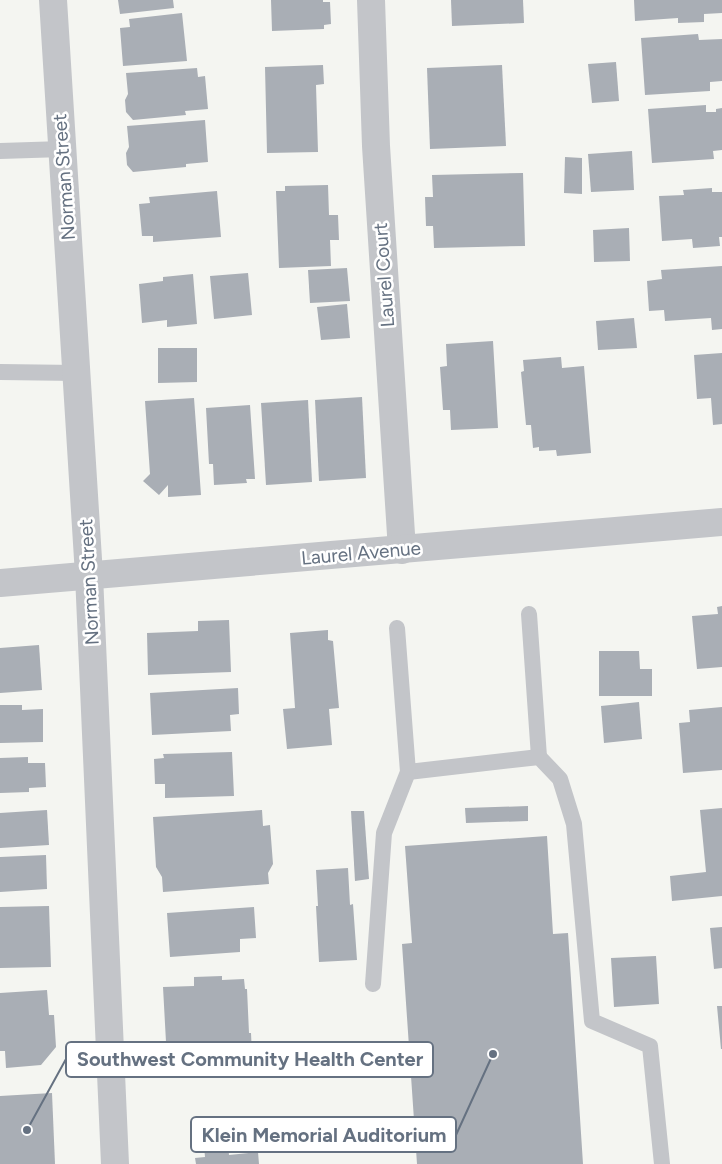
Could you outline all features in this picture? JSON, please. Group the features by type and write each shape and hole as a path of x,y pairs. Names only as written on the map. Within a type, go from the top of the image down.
{"street":[{"name":"Norman Street","path":"53,0 89,575 115,1164"},
{"name":"Laurel Court","path":"371,0 376,146 402,550"},
{"name":"Laurel Avenue","path":"0,583 722,522"}],"lane":[{"path":"0,151 63,149"},
{"path":"0,372 77,373"},
{"path":"528,614 539,757 560,778 574,824 592,1021 650,1046 662,1164"},
{"path":"373,984 384,833 408,772 397,628"},
{"path":"408,772 539,757"}],"building":[{"path":"118,0 173,0 174,8 120,14"},
{"path":"271,0 323,0 323,2 330,2 331,24 324,25 324,29 272,31"},
{"path":"451,0 523,0 524,23 452,26"},
{"path":"634,0 722,0 722,13 704,14 704,22 678,23 678,18 635,21"},
{"path":"182,13 187,61 123,66 120,28 130,27 129,19"},
{"path":"698,34 699,40 722,39 722,81 710,82 710,91 645,95 641,38"},
{"path":"616,62 619,101 592,103 588,64"},
{"path":"323,65 324,84 316,85 318,152 267,153 265,67"},
{"path":"502,65 506,146 430,149 427,68"},
{"path":"197,68 198,77 205,76 208,109 185,111 186,115 133,120 126,112 125,100 128,94 126,73"},
{"path":"706,105 706,112 716,112 716,109 722,108 722,150 713,151 714,159 652,163 648,109"},
{"path":"205,120 208,162 186,164 186,167 133,172 127,165 126,153 129,147 127,126"},
{"path":"632,151 634,190 591,192 588,154"},
{"path":"565,157 582,158 582,194 564,193"},
{"path":"523,173 525,246 434,248 433,226 426,226 425,197 433,197 432,175"},
{"path":"328,185 329,215 338,215 339,240 330,240 331,266 279,268 276,191 285,191 285,186"},
{"path":"712,188 712,192 722,192 722,237 719,237 720,246 693,248 692,239 662,241 659,196 684,195 683,190"},
{"path":"217,191 221,237 153,242 153,236 142,236 139,204 150,203 149,197"},
{"path":"629,228 630,261 594,262 593,230"},
{"path":"722,266 722,329 712,330 711,318 665,321 664,310 649,311 647,281 662,279 661,270"},
{"path":"347,268 350,301 310,303 308,270"},
{"path":"248,273 252,315 214,319 210,276"},
{"path":"193,274 197,324 167,327 167,320 142,323 139,284 163,281 163,277"},
{"path":"347,304 350,338 321,340 317,307"},
{"path":"634,318 637,348 598,350 596,321"},
{"path":"493,341 498,428 451,430 450,410 443,410 440,367 447,366 446,344"},
{"path":"158,348 197,348 197,382 158,383"},
{"path":"722,353 722,424 713,425 711,398 697,399 694,355"},
{"path":"561,357 562,368 584,366 591,453 557,456 556,450 539,451 539,447 533,448 531,425 526,425 521,372 524,371 523,360"},
{"path":"362,397 366,478 319,481 315,400"},
{"path":"194,398 201,495 168,497 168,485 159,495 143,481 150,474 145,401"},
{"path":"308,400 312,482 266,485 261,403"},
{"path":"250,405 255,479 246,479 247,483 214,485 213,464 209,464 206,408"},
{"path":"722,606 722,667 697,669 692,616 718,614 717,607"},
{"path":"229,620 231,672 148,675 147,633 198,631 198,621"},
{"path":"328,630 328,640 333,641 339,708 329,709 332,745 287,749 283,709 295,708 290,633"},
{"path":"39,645 42,690 0,693 0,648"},
{"path":"599,651 639,651 640,669 652,669 652,696 599,696"},
{"path":"238,688 239,714 230,715 231,731 152,735 150,693"},
{"path":"639,702 642,739 604,743 601,706"},
{"path":"0,705 22,705 22,710 43,709 43,742 0,743"},
{"path":"722,707 722,770 683,773 679,723 690,722 689,710"},
{"path":"232,752 234,796 165,798 165,784 155,784 154,759 164,758 163,754"},
{"path":"28,757 28,763 45,763 46,787 29,788 29,792 0,793 0,758"},
{"path":"528,806 528,821 466,823 465,808"},
{"path":"722,808 722,896 672,901 670,876 706,872 700,810"},
{"path":"47,810 49,845 0,848 0,813"},
{"path":"262,810 263,826 270,825 273,864 268,873 269,884 163,892 162,877 156,867 153,817"},
{"path":"351,811 364,811 369,879 355,881"},
{"path":"547,836 553,934 568,933 583,1164 417,1164 402,944 412,943 405,846"},
{"path":"46,855 47,889 0,892 0,857"},
{"path":"348,868 350,905 353,904 357,960 319,962 316,870"},
{"path":"49,906 51,967 0,968 0,907"},
{"path":"254,907 256,938 240,939 240,952 170,957 167,913"},
{"path":"722,927 722,968 714,969 710,928"},
{"path":"656,956 659,1004 614,1007 611,958"},
{"path":"222,976 222,980 244,979 245,989 247,989 252,1055 177,1057 172,1043 166,1042 163,987 194,986 194,977"},
{"path":"47,990 49,1015 54,1015 56,1047 41,1065 6,1068 5,1051 0,1051 0,993"},
{"path":"717,1006 722,1006 722,1049 721,1049"},
{"path":"52,1093 55,1164 0,1164 0,1096"},
{"path":"228,1144 229,1155 258,1152 259,1164 196,1164 195,1158 205,1157 204,1146"}],"place":[{"name":"Klein Memorial Auditorium","path":"493,1054"},
{"name":"Southwest Community Health Center","path":"27,1130"}]}
